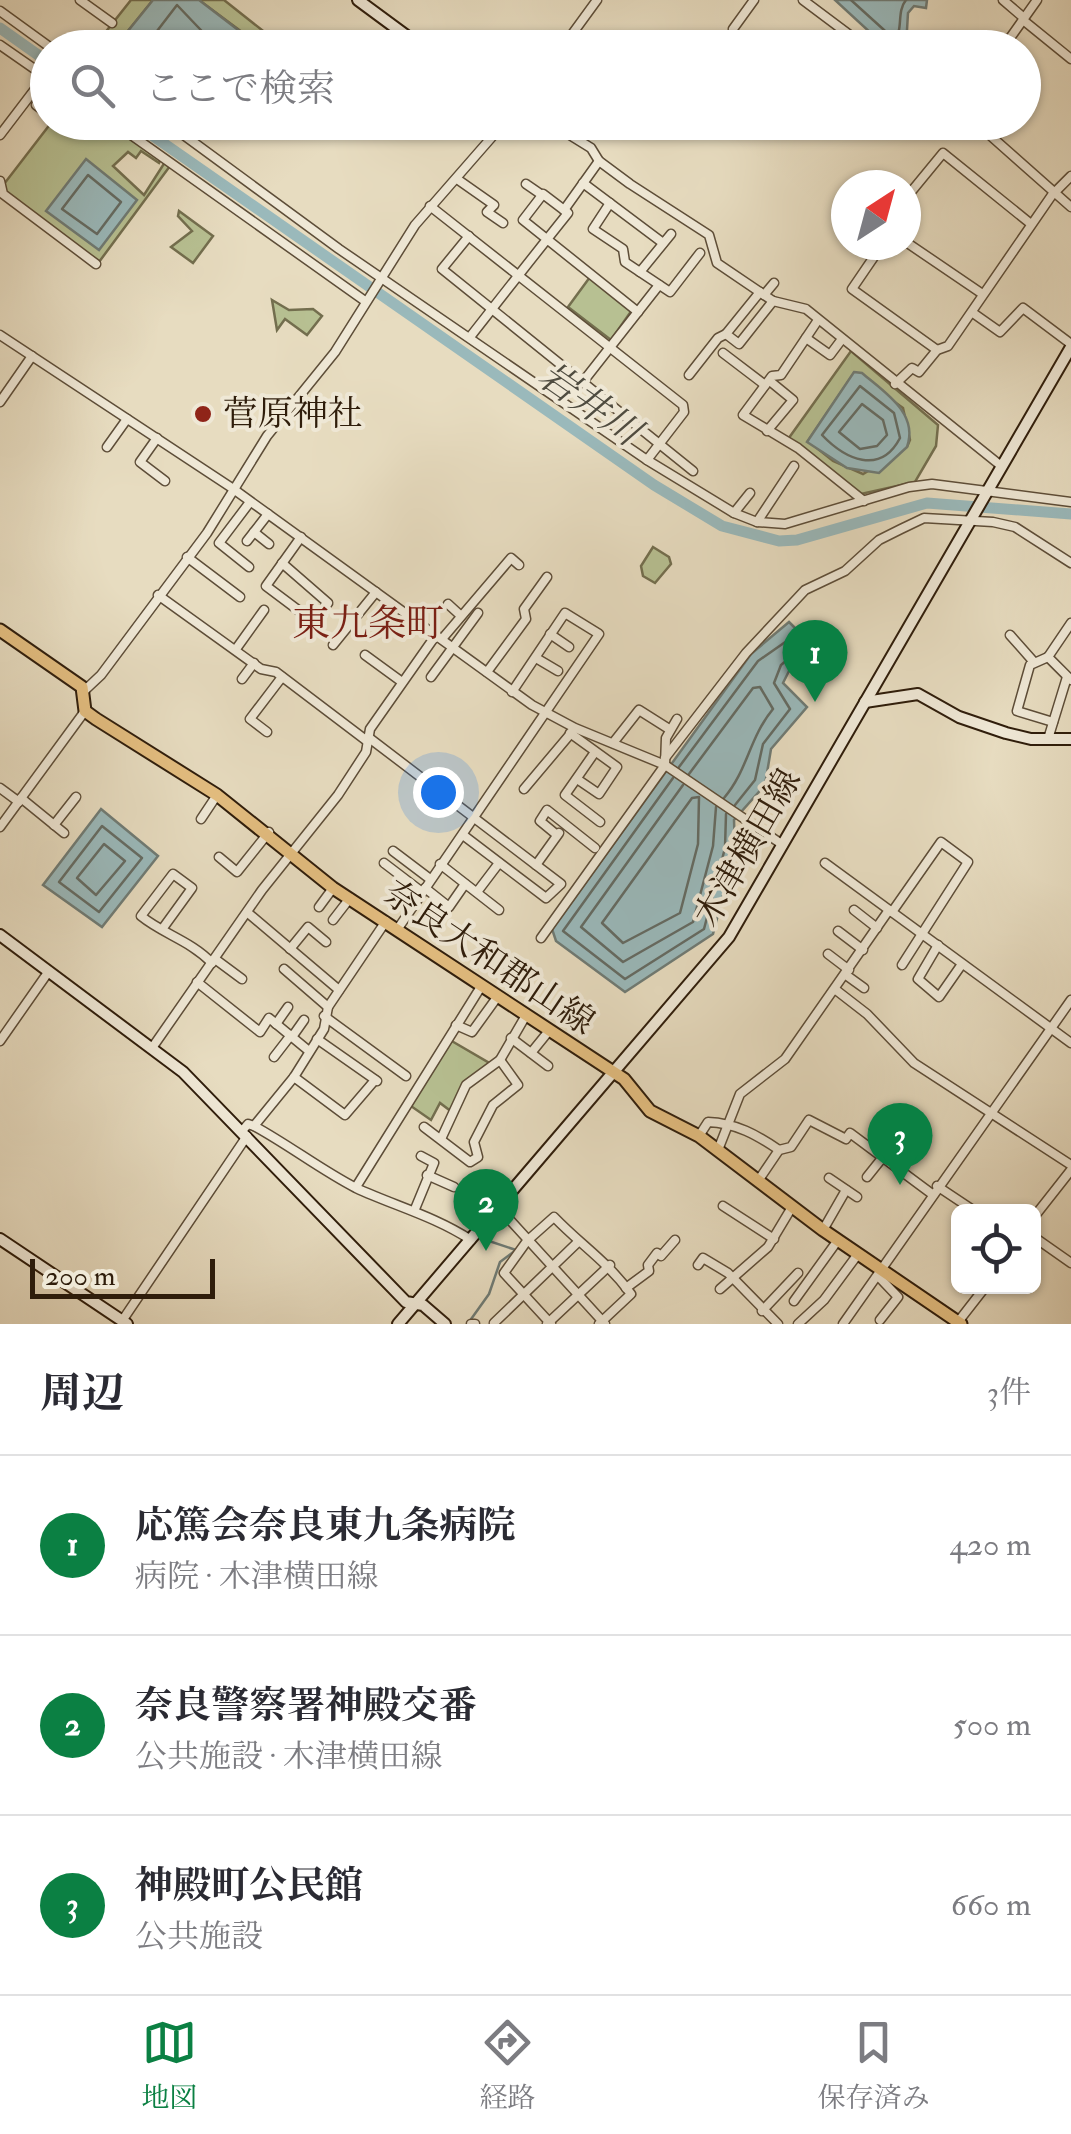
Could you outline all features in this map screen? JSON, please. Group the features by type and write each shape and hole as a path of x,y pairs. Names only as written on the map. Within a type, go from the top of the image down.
{"main road":[{"path":"358,0 399,30"},
{"name":"木津横田線","path":"398,1324 712,962 1071,346"},
{"path":"1,632 85,690 85,711"},
{"path":"865,702 918,694 971,722 1031,739 1071,740"},
{"name":"奈良大和郡山線","path":"85,711 269,832 333,888 615,1074 650,1111 699,1136 880,1273 959,1323"},
{"path":"0,935 152,1048 244,1134 406,1302 445,1324"},
{"path":"0,1239 125,1322"}],"street":[{"path":"80,0 112,23"},
{"path":"576,30 598,0"},
{"path":"732,29 754,0"},
{"path":"803,0 843,30"},
{"path":"1003,0 1036,30"},
{"path":"1015,30 1037,0"},
{"path":"0,12 30,33"},
{"path":"1041,34 1071,59"},
{"path":"0,45 30,66"},
{"path":"0,136 30,98"},
{"path":"139,140 366,300"},
{"path":"191,140 380,279 647,460 734,513 756,522 805,520 932,484 1071,502"},
{"path":"85,690 102,675 207,533 232,488 278,421 335,352 430,206 490,140"},
{"path":"578,140 591,148 599,161 709,235 717,263 766,296 806,309 1000,465"},
{"path":"995,140 1071,207"},
{"path":"921,180 943,153 1031,224"},
{"path":"564,210 599,161"},
{"path":"895,384 912,368 919,372 937,350 948,346 973,312 981,293 1071,176"},
{"path":"457,179 494,206 488,212 503,223"},
{"path":"0,181 3,194 96,264"},
{"path":"583,183 664,243"},
{"path":"470,337 568,213 526,184"},
{"path":"542,196 522,220 638,312"},
{"path":"610,203 593,229 622,250 625,262 670,292 700,252"},
{"path":"430,206 684,406 647,460"},
{"path":"640,272 671,234"},
{"path":"469,236 442,269 693,470"},
{"path":"921,252 981,293"},
{"path":"872,260 852,289 937,350"},
{"path":"708,332 739,344 774,283"},
{"path":"582,384 659,285"},
{"path":"689,375 722,336 766,296"},
{"path":"973,312 1000,332 1023,308 1071,346"},
{"path":"818,320 781,376 772,376 743,415 798,448 864,501"},
{"path":"0,336 232,488 618,768 599,794 577,779"},
{"path":"806,338 830,355 842,339"},
{"path":"722,353 805,408"},
{"path":"0,402 32,356"},
{"path":"767,432 794,400"},
{"path":"108,447 127,418"},
{"path":"156,438 140,462 165,481"},
{"path":"756,522 794,466"},
{"path":"734,513 750,492"},
{"path":"249,566 219,543 250,502"},
{"path":"247,540 268,514"},
{"path":"541,938 746,653 806,590 831,580 879,540 924,518 970,519 1014,526 1071,562"},
{"path":"254,532 269,544"},
{"path":"301,537 266,586 302,613"},
{"path":"186,557 240,597"},
{"path":"152,1048 338,795 366,752 368,739 402,682 511,558 519,565"},
{"path":"282,563 328,603 313,622"},
{"path":"498,572 508,581"},
{"path":"487,672 526,619 524,609 547,577"},
{"path":"485,586 494,594"},
{"path":"333,645 376,592"},
{"path":"158,596 254,663 282,677 561,884 546,898 463,835"},
{"path":"477,596 488,604"},
{"path":"448,604 460,615"},
{"path":"236,649 264,610"},
{"path":"254,1126 294,1076 324,1029 326,1012 340,990 426,886 599,634 565,612 512,692"},
{"path":"431,677 478,613"},
{"path":"1034,661 1048,657 1071,623"},
{"path":"550,634 569,646"},
{"path":"1010,636 1034,661"},
{"path":"365,655 402,682"},
{"path":"1048,657 1069,678 1048,739"},
{"path":"536,658 558,671"},
{"path":"1034,661 1017,711 1053,722"},
{"path":"242,679 254,663"},
{"path":"267,732 250,719 282,677"},
{"path":"614,743 639,710 669,729"},
{"path":"1,822 85,711"},
{"path":"665,762 669,729 676,719"},
{"path":"572,731 665,762 743,821 783,845"},
{"path":"524,789 572,731"},
{"path":"595,752 565,795 600,822"},
{"path":"0,788 64,834"},
{"path":"201,818 217,796"},
{"path":"54,825 76,797"},
{"path":"0,802 12,811"},
{"path":"557,836 540,821 548,810 595,848"},
{"path":"536,865 565,825"},
{"path":"219,857 237,872 269,832"},
{"path":"718,1150 740,1094 785,1059 941,842 968,862 902,965"},
{"path":"393,851 449,907 465,884"},
{"path":"384,863 426,886"},
{"path":"477,892 499,863"},
{"path":"826,863 1071,1043"},
{"path":"440,864 499,910"},
{"path":"163,928 192,888 173,874 140,916 242,980"},
{"path":"319,907 333,888"},
{"path":"333,920 350,898"},
{"path":"854,910 877,928"},
{"path":"248,913 340,990"},
{"path":"290,949 315,918"},
{"path":"308,927 326,942"},
{"path":"838,931 862,950"},
{"path":"938,946 918,978 939,997 962,964"},
{"path":"828,954 864,988"},
{"path":"284,969 326,1012 406,1076"},
{"path":"0,1040 49,971"},
{"path":"198,982 258,1036 269,1018 309,1051"},
{"path":"356,1187 482,985"},
{"path":"836,990 914,1063 1071,1167 1041,1208"},
{"path":"456,1025 472,1032 498,996"},
{"path":"844,1324 915,1226 934,1190 1071,1000"},
{"path":"276,1024 288,1007"},
{"path":"441,1140 466,1084 500,1060 526,1016"},
{"path":"274,1057 304,1020"},
{"path":"531,1053 548,1032"},
{"path":"511,1038 548,1066"},
{"path":"294,1076 345,1115 376,1080 317,1039"},
{"path":"424,1127 470,1162 478,1157 474,1142 493,1105 518,1084 500,1060"},
{"path":"758,1181 779,1150 791,1147 808,1120 846,1139 850,1133 961,1204"},
{"path":"699,1136 708,1122 752,1132 779,1150"},
{"path":"125,1322 248,1124 356,1187 415,1210 471,1240"},
{"path":"415,1210 434,1163 421,1156"},
{"path":"868,1177 882,1157"},
{"path":"427,1174 454,1187"},
{"path":"829,1178 857,1197"},
{"path":"823,1230 846,1190"},
{"path":"723,1206 774,1239"},
{"path":"720,1289 774,1239 792,1207"},
{"path":"498,1208 528,1241 552,1268 578,1295 602,1323 631,1294 610,1265 578,1242 554,1216 528,1241 504,1273 549,1323 578,1295 610,1265"},
{"path":"626,1288 649,1271 648,1265 657,1253 661,1256 675,1240"},
{"path":"794,1301 838,1240"},
{"path":"494,1323 578,1242"},
{"path":"1041,1242 1071,1263"},
{"path":"798,1324 824,1300 858,1254"},
{"path":"698,1266 704,1258 733,1279 778,1324"},
{"path":"762,1310 798,1273"},
{"path":"880,1273 898,1297 880,1320"},
{"path":"959,1323 980,1294"}],"green space":[{"path":"131,0 153,0 129,30 107,30"},
{"path":"199,0 224,0 262,30 239,30"},
{"path":"38,140 131,140 161,159 159,163 141,151 136,158 128,152 113,166 144,195 165,162 170,166 99,262 5,192 4,184"},
{"path":"179,211 213,236 193,263 171,247 192,231 178,216"},
{"path":"590,277 632,310 611,340 568,307"},
{"path":"272,300 289,310 313,309 322,316 307,335 285,319 277,330"},
{"path":"851,351 938,425 936,446 915,482 861,494 786,442","holes":["854,373 903,408 910,440 907,447 863,474 833,461 808,441"]},
{"path":"653,547 669,557 671,564 655,583 643,576 641,566"},
{"path":"450,1040 491,1064 465,1084 452,1112 440,1103 431,1120 408,1104"}],"water":[{"path":"153,0 199,0 238,30 129,30"},
{"path":"835,0 927,0 926,8 914,6 908,13 907,30 868,30"},
{"path":"86,159 137,200 99,250 46,211"},
{"path":"854,372 862,373 889,396 908,424 907,447 879,473 847,468 807,442"},
{"path":"789,622 816,649 789,671 783,683 807,707 771,749 765,785 734,820 735,849 713,934 625,992 556,941 552,929 751,654"},
{"path":"101,809 158,856 102,927 43,885"}],"waterway":[{"name":"岩井川","path":"0,28 30,49"},
{"name":"岩井川","path":"159,140 654,485 722,526 779,541 797,540 927,503 1071,514"},
{"path":"469,1322 489,1294 500,1262 516,1250 483,1239"}],"place":[{"name":"菅原神社","path":"203,414"},
{"name":"応篤会奈良東九条病院","path":"815,702"},
{"name":"神殿町公民館","path":"900,1185"},
{"name":"奈良警察署神殿交番","path":"486,1251"}],"district":[{"name":"東九条町","path":"368,624"}]}
